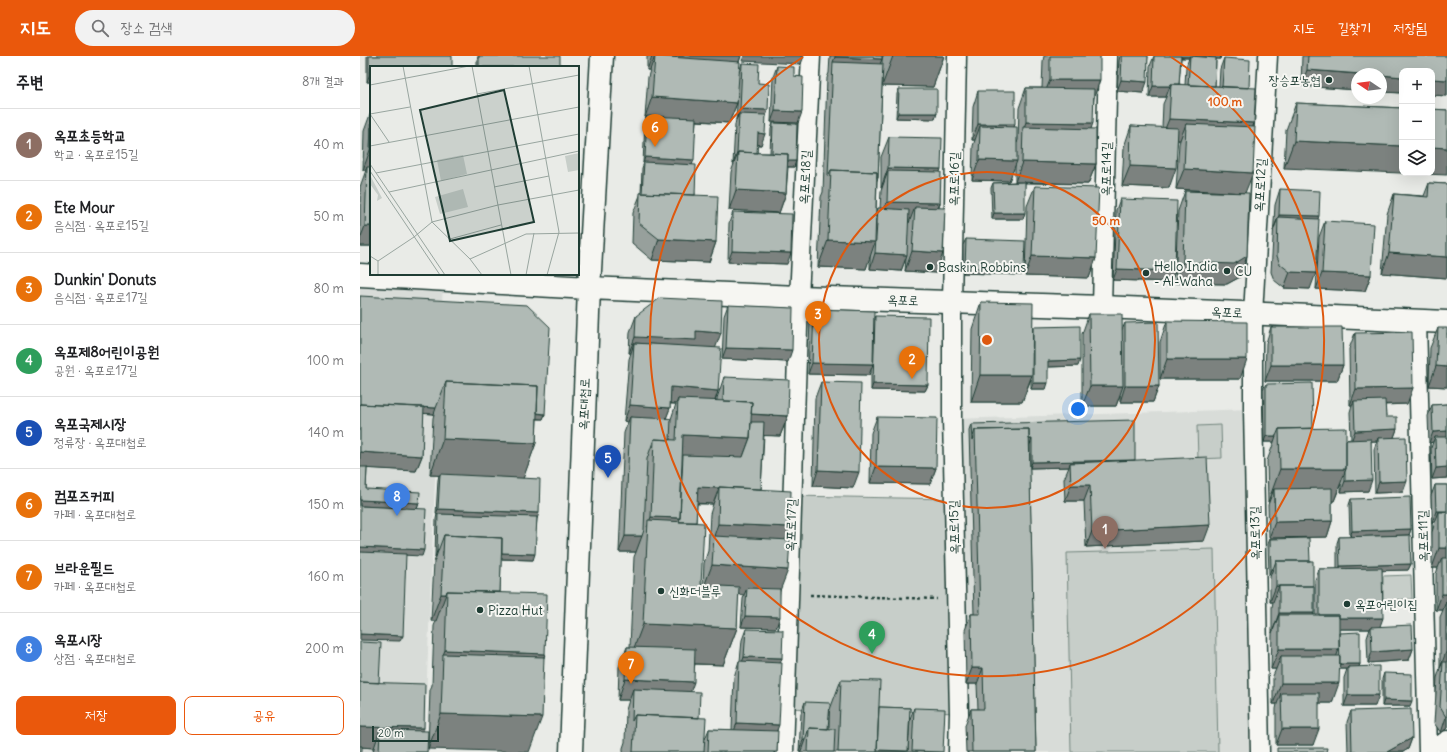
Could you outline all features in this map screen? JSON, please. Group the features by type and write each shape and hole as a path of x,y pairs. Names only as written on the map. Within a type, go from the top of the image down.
{"street":[{"name":"옥포대첩로","path":"570,752 589,288 602,56"},
{"name":"옥포로18길","path":"799,297 812,56"},
{"name":"옥포로16길","path":"952,302 957,56"},
{"name":"옥포로14길","path":"1102,307 1108,56"},
{"name":"옥포로12길","path":"1253,314 1268,56"},
{"name":"옥포로","path":"360,275 589,288 799,297 1102,307 1447,322"},
{"name":"옥포로17길","path":"784,752 799,297"},
{"name":"옥포로15길","path":"952,302 952,419 959,713 958,752"},
{"name":"옥포로13길","path":"1253,314 1253,417 1260,752"},
{"name":"옥포로11길","path":"1417,321 1429,752"},
{"path":"1429,752 1447,740"}],"path":[{"path":"789,595 956,599"}],"shaded area":[{"path":"360,276 443,280 424,752 360,752"},
{"path":"1253,409 1260,752 958,752 952,419"},
{"path":"1221,425 1222,458 1198,459 1197,426"},
{"path":"792,496 953,499 959,713 785,708"},
{"path":"1214,549 1218,752 1071,752 1067,553"},
{"path":"1411,575 1412,599 1383,600 1383,576"}],"building":[{"path":"369,56 452,56 452,66 370,66 369,76"},
{"path":"479,56 560,56 560,66 479,66"},
{"path":"655,56 740,62 737,103 652,97"},
{"path":"882,56 882,59 835,57"},
{"path":"1050,56 1100,56 1100,80 1050,80"},
{"path":"1122,56 1148,56 1147,82 1121,80"},
{"path":"1154,56 1181,56 1179,84 1171,84 1170,86 1153,86"},
{"path":"1190,56 1216,58 1215,86 1188,85"},
{"path":"1308,56 1447,56 1447,80 1435,79 1435,68 1399,68 1399,77 1387,76 1387,68 1351,68 1351,73 1307,70"},
{"path":"1224,58 1250,60 1249,88 1222,87"},
{"path":"833,62 883,64 878,178 877,172 831,170 828,176"},
{"path":"742,63 759,64 758,83 769,84 768,110 740,109"},
{"path":"777,66 794,67 794,76 803,77 802,112 775,111"},
{"path":"1171,84 1256,88 1254,123 1169,119"},
{"path":"1026,88 1094,89 1093,123 1026,122"},
{"path":"899,89 937,89 937,113 898,113"},
{"path":"978,91 1015,91 1015,124 978,124"},
{"path":"1296,103 1399,108 1399,146 1294,141"},
{"path":"1435,109 1447,110 1447,148 1435,147"},
{"path":"739,114 766,115 765,134 758,133 757,153 737,153"},
{"path":"647,116 696,118 694,160 645,157"},
{"path":"773,123 797,124 796,161 788,161 788,154 772,153"},
{"path":"1186,124 1255,127 1253,173 1184,169"},
{"path":"980,126 1017,127 1017,161 979,160"},
{"path":"1131,126 1178,128 1176,168 1130,166"},
{"path":"1023,127 1096,129 1096,164 1022,162"},
{"path":"889,137 942,138 941,169 888,168"},
{"path":"738,152 788,154 786,193 736,190"},
{"path":"644,162 696,165 695,195 642,193"},
{"path":"367,167 370,167 370,226 365,226"},
{"path":"831,170 877,172 875,242 828,240"},
{"path":"888,171 941,172 940,203 887,202"},
{"path":"1025,182 1025,213 994,213 993,183"},
{"path":"1429,183 1447,184 1447,257 1389,253 1394,194 1428,197"},
{"path":"1035,186 1099,188 1096,258 1032,256"},
{"path":"1280,189 1320,191 1319,216 1279,215"},
{"path":"1185,191 1249,193 1247,256 1234,264 1183,262"},
{"path":"640,193 718,196 716,242 659,239 639,223"},
{"path":"1120,199 1177,201 1175,271 1117,269"},
{"path":"915,207 945,208 943,253 912,251"},
{"path":"878,208 909,210 907,255 875,253"},
{"path":"733,212 792,214 791,253 732,251"},
{"path":"1278,217 1319,219 1316,273 1290,272 1280,264 1277,256"},
{"path":"1325,221 1374,224 1371,275 1322,273"},
{"path":"966,239 1025,241 1024,269 965,268"},
{"path":"360,296 527,305 550,327 545,414 537,413 538,386 446,382 436,408 360,404"},
{"path":"660,298 722,301 721,333 696,331 696,340 635,337 636,316"},
{"path":"981,302 1033,303 1032,375 980,375"},
{"path":"728,305 793,308 792,350 726,348"},
{"path":"814,309 874,311 873,364 812,363"},
{"path":"1089,314 1122,314 1123,386 1090,386"},
{"path":"875,316 929,317 928,385 873,384"},
{"path":"1167,321 1247,322 1247,359 1167,359"},
{"path":"1158,322 1159,386 1125,386 1125,323"},
{"path":"1080,326 1080,360 1048,361 1048,383 1033,383 1033,327"},
{"path":"1271,327 1342,327 1343,365 1271,365"},
{"path":"1438,328 1447,328 1447,367 1436,366"},
{"path":"1412,332 1413,388 1356,389 1355,333"},
{"path":"634,343 721,348 718,391 671,387 670,408 630,405"},
{"path":"724,377 789,380 788,416 751,414 752,402 723,401"},
{"path":"446,382 538,386 536,443 443,439"},
{"path":"821,382 861,383 859,472 818,470"},
{"path":"1312,383 1313,428 1279,429 1276,436 1266,436 1266,384"},
{"path":"678,399 752,402 750,438 683,435 680,518 651,517 654,439 676,440"},
{"path":"1385,400 1386,417 1397,417 1397,429 1355,431 1354,401"},
{"path":"360,404 424,407 422,456 360,452"},
{"path":"1447,404 1447,431 1433,432 1432,405"},
{"path":"630,417 671,419 670,440 654,439 647,459 644,530 642,536 625,536"},
{"path":"877,417 937,418 936,468 876,467"},
{"path":"1135,420 1135,460 1032,462 1032,439 1029,439 1029,429 975,430 972,440 971,424"},
{"path":"751,422 764,422 761,489 698,487 696,522 679,522 683,455 743,457 750,438"},
{"path":"1346,428 1346,469 1280,469 1279,429"},
{"path":"1029,429 1036,752 972,752 971,709 984,709 983,668 972,668 971,614 980,614 975,430"},
{"path":"1406,437 1407,481 1379,482 1378,438"},
{"path":"1435,437 1447,437 1447,467 1436,468"},
{"path":"1371,439 1372,480 1345,481 1346,440"},
{"path":"1207,457 1210,525 1092,531 1090,485 1071,485 1070,463"},
{"path":"360,467 367,467 366,489 420,492 419,503 360,500"},
{"path":"440,474 540,479 539,513 438,509"},
{"path":"1435,485 1447,485 1447,511 1436,511"},
{"path":"719,487 791,491 790,527 718,524"},
{"path":"1332,488 1332,521 1275,522 1274,489"},
{"path":"1410,497 1411,529 1352,531 1351,499"},
{"path":"360,506 426,509 424,550 360,547"},
{"path":"1439,512 1447,512 1447,548 1439,548"},
{"path":"438,514 537,517 535,554 502,553 502,538 444,535 437,551"},
{"path":"648,520 704,523 701,585 739,587 737,628 643,624"},
{"path":"444,535 502,538 500,592 447,591 446,594 441,594"},
{"path":"1410,535 1411,564 1340,566 1339,537"},
{"path":"714,536 790,540 788,570 712,565"},
{"path":"1309,538 1310,561 1276,561 1273,569 1271,569 1270,539"},
{"path":"360,552 406,554 403,636 360,634"},
{"path":"1442,558 1447,558 1447,594 1442,594"},
{"path":"1276,561 1313,561 1313,586 1276,586"},
{"name":"옥포어린이집","path":"1382,568 1383,618 1339,618 1339,615 1319,615 1319,569"},
{"path":"1279,586 1314,586 1314,613 1279,613"},
{"path":"747,588 780,589 780,617 745,616"},
{"path":"447,591 547,594 545,654 445,650"},
{"path":"1447,601 1447,652 1446,652"},
{"path":"1279,615 1339,615 1339,649 1279,649"},
{"path":"1412,625 1413,649 1372,652 1371,627"},
{"path":"746,629 783,630 782,658 744,657"},
{"path":"1360,632 1360,664 1340,664 1339,633"},
{"path":"360,642 381,643 379,683 360,682"},
{"path":"627,647 695,649 694,682 625,679"},
{"path":"443,654 544,657 542,717 441,714"},
{"path":"1281,656 1340,656 1339,683 1281,683"},
{"path":"739,661 782,663 779,725 737,723"},
{"path":"1443,662 1447,662 1446,717 1440,707"},
{"path":"1379,666 1379,695 1348,695 1348,667"},
{"path":"1384,673 1412,674 1412,701 1384,700"},
{"path":"841,680 880,681 877,752 838,752"},
{"path":"360,682 425,684 424,728 360,727"},
{"path":"633,689 700,692 699,718 635,715 632,721"},
{"path":"1281,693 1319,693 1319,729 1282,729"},
{"path":"805,702 830,703 828,729 809,728 805,740 803,740"},
{"path":"879,707 910,708 908,751 877,750"},
{"path":"914,708 945,709 943,752 912,751"},
{"path":"1411,709 1412,738 1387,752 1352,752 1351,711"},
{"path":"635,715 706,718 704,752 633,752"},
{"path":"809,728 835,729 834,752 808,752"},
{"path":"709,729 778,731 777,752 708,752"},
{"path":"380,730 428,731 427,752 379,752"},
{"path":"360,746 362,746 362,752 360,752"},
{"path":"1277,748 1327,748 1326,752 1277,752"}],"place":[{"name":"장승포농협","path":"1329,80"},
{"name":"컴포즈커피","path":"655,147"},
{"name":"Baskin Robbins","path":"930,267"},
{"name":"CU","path":"1227,271"},
{"name":"Hello India - Al-Waha","path":"1146,273"},
{"name":"Dunkin' Donuts","path":"818,334"},
{"name":"Ete Mour","path":"912,379"},
{"name":"옥포국제시장","path":"608,478"},
{"name":"옥포시장","path":"397,516"},
{"name":"옥포초등학교","path":"1105,549"},
{"name":"신화더블루","path":"661,591"},
{"name":"옥포어린이집","path":"1347,604"},
{"name":"Pizza Hut","path":"480,610"},
{"name":"옥포제8어린이공원","path":"872,654"},
{"name":"브라운필드","path":"631,684"}]}
